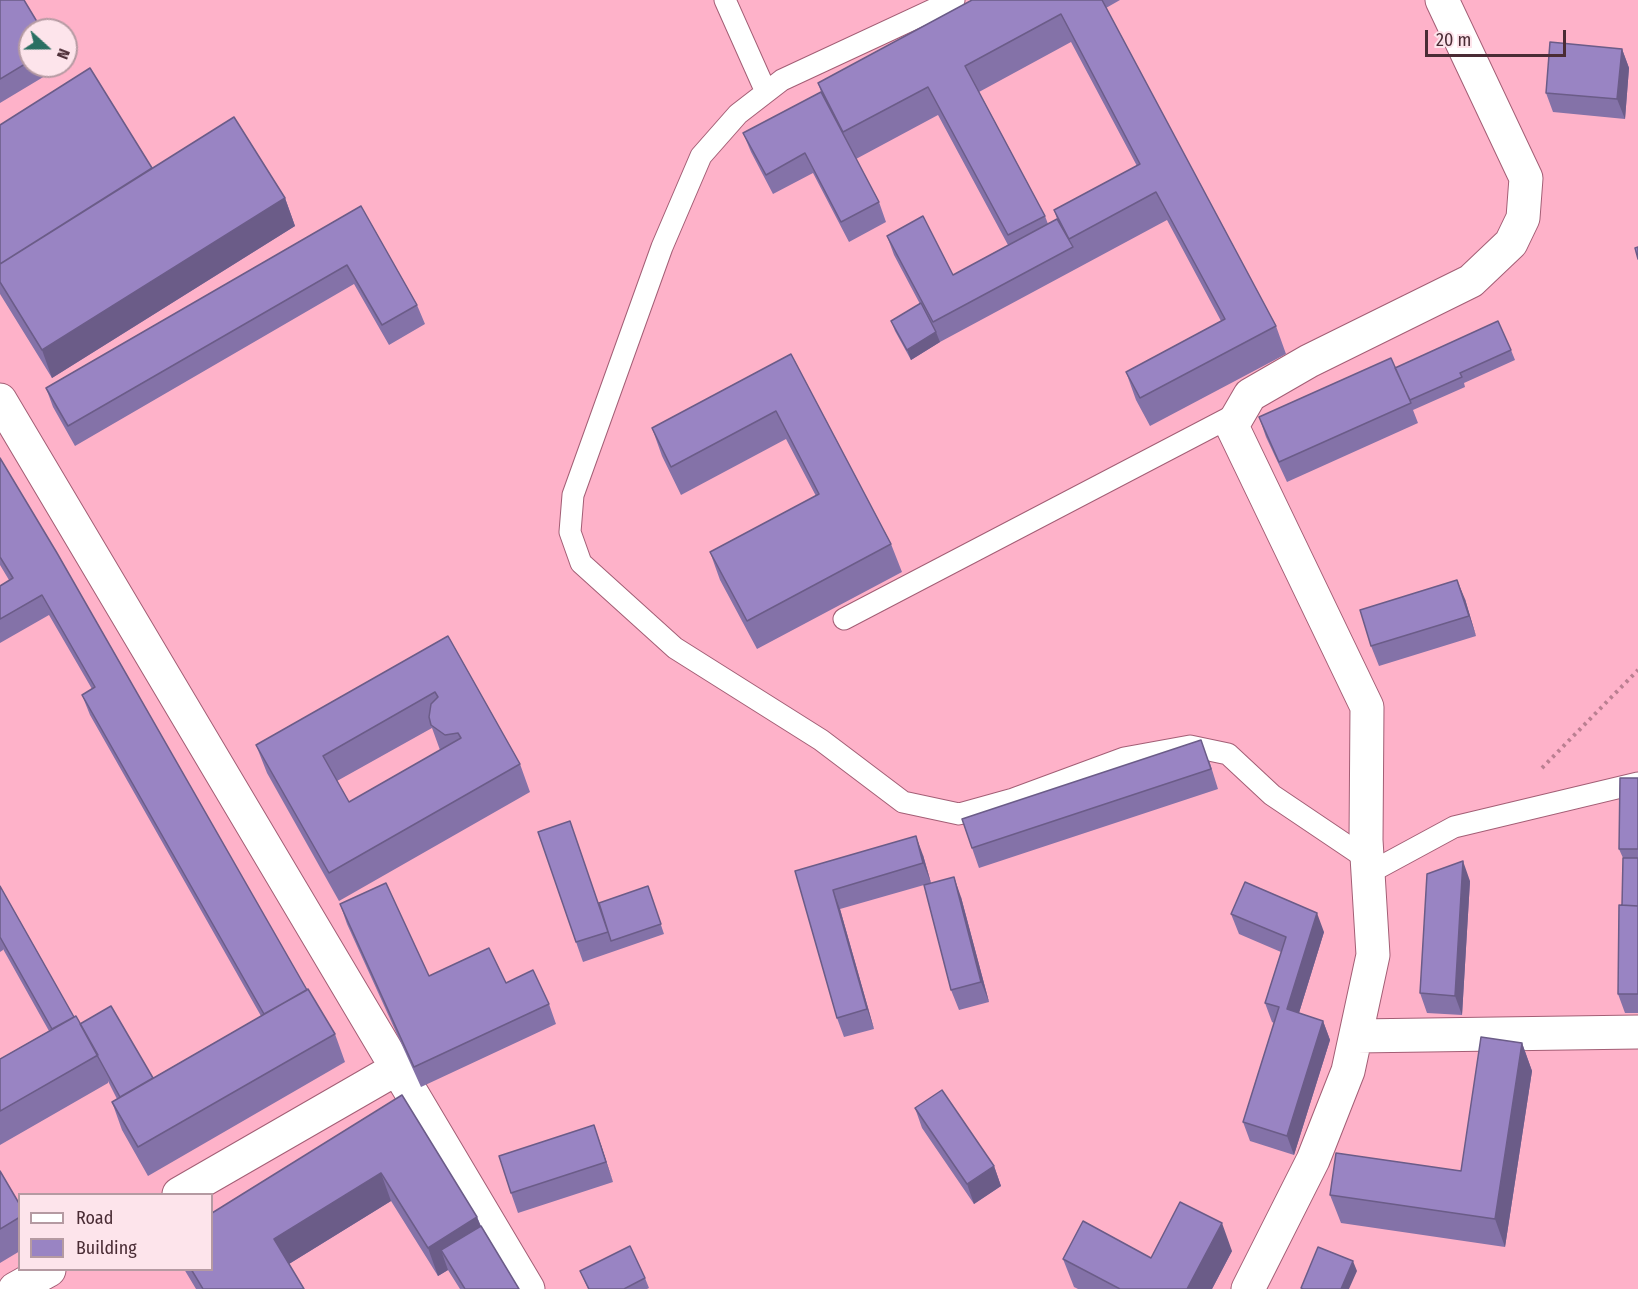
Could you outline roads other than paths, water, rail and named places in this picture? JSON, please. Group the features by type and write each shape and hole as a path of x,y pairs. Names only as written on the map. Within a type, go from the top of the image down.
{"street":[{"path":"1248,1289 1313,1160 1348,1071 1372,955 1367,857 1367,707 1232,426 1250,395 1309,361 1471,281 1510,243 1523,218 1526,178 1442,0"},
{"path":"0,400 528,1289"},
{"path":"1357,1036 1638,1032"},
{"path":"181,1193 396,1069"},
{"path":"15,1289 46,1271"}],"lane":[{"path":"724,0 766,92"},
{"path":"954,0 782,80 738,114 701,156 662,247 573,495 570,532 581,563 675,648 821,740 903,802 959,814 1013,799 1124,758 1190,746 1227,754 1272,795 1367,857 1455,827 1638,783"},
{"path":"844,619 1240,412"}]}
